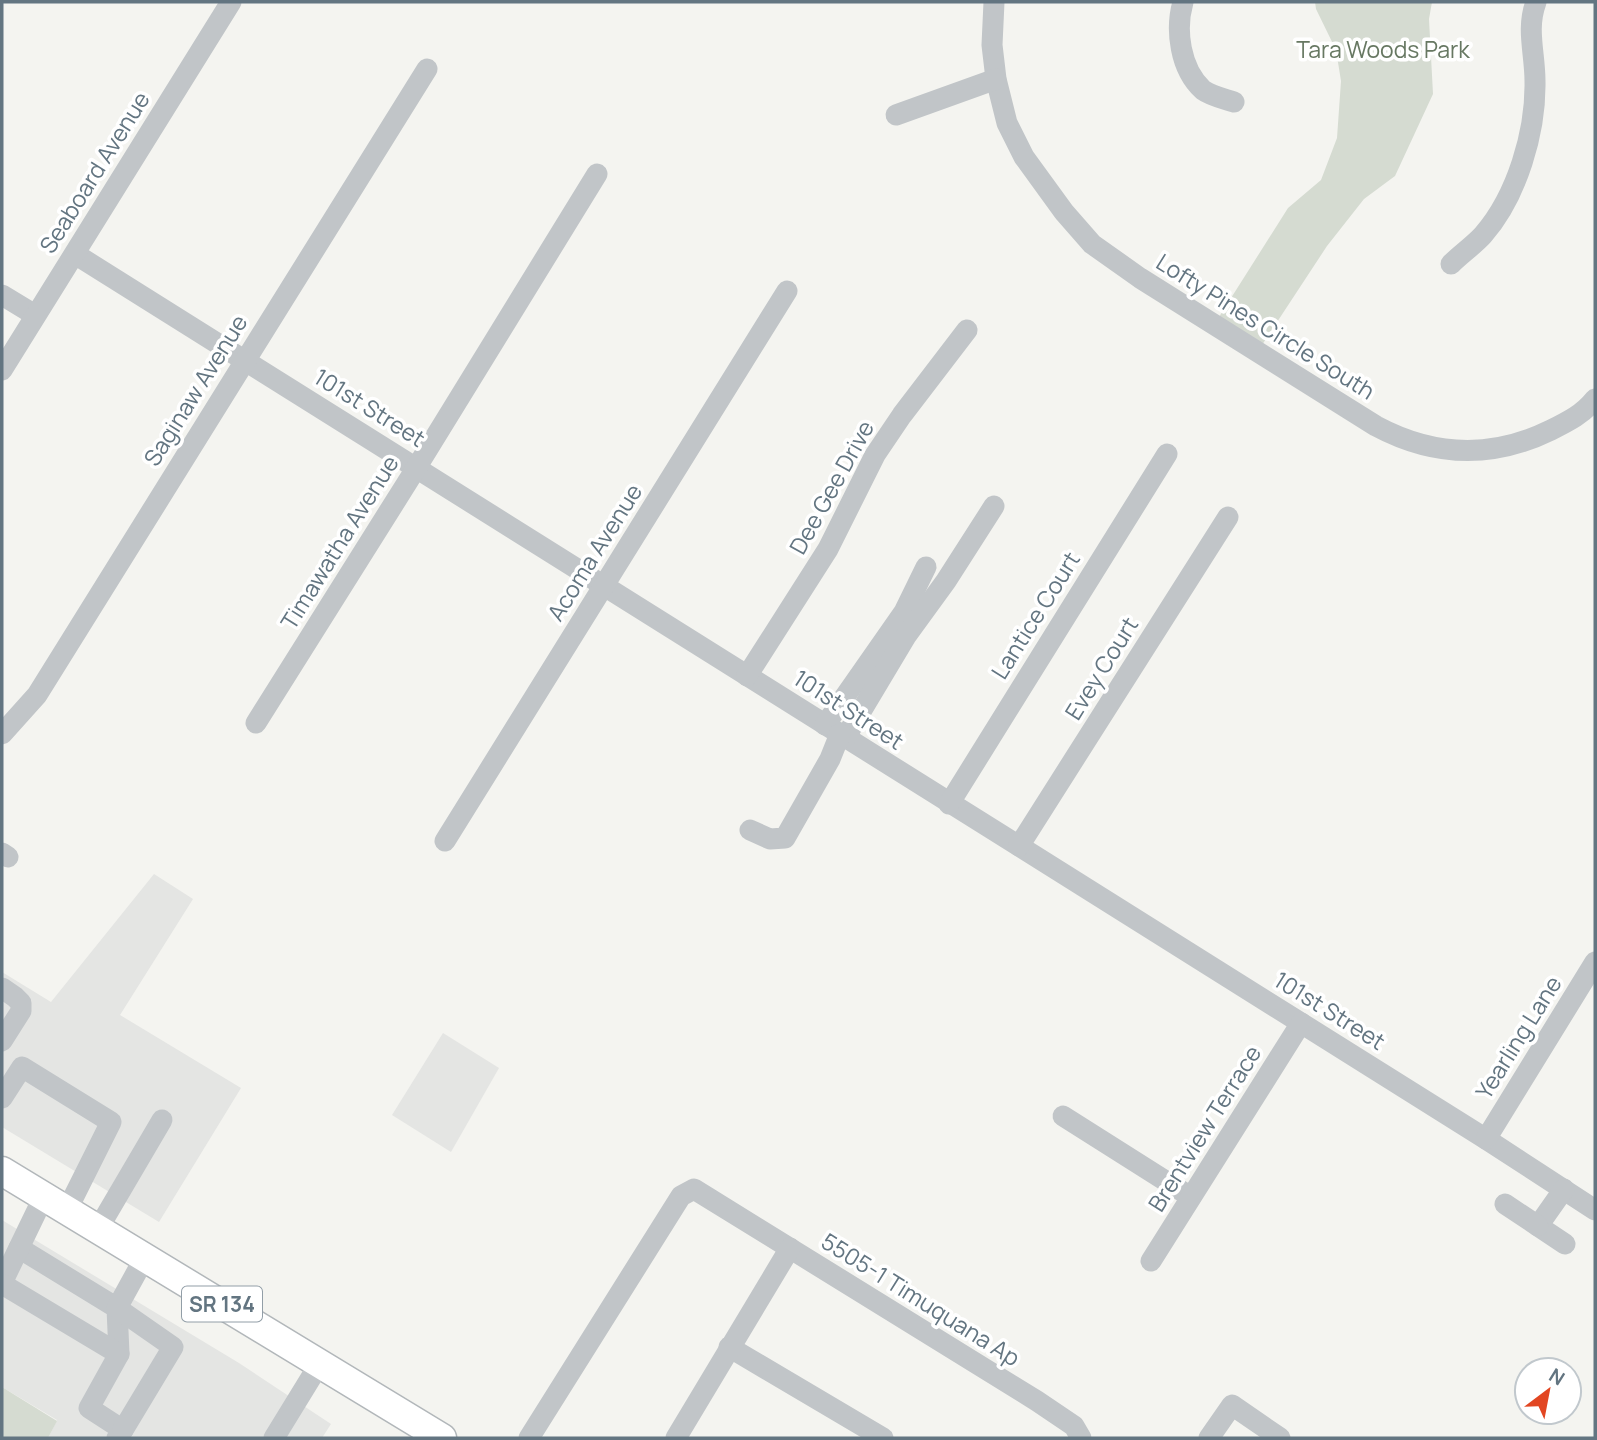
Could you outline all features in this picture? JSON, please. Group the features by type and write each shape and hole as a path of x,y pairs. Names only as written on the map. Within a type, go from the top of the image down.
{"main road":[{"name":"SR 134","path":"2,1171 442,1438"}],"street":[{"name":"Seaboard Avenue","path":"2,370 231,2"},
{"name":"Lofty Pines Circle South","path":"994,2 992,46 996,79 1002,109 1024,158 1064,212 1092,244 1140,278 1376,426 1398,438 1436,449 1475,451 1521,444 1576,418 1595,399"},
{"path":"1183,2 1178,26 1181,47 1190,72 1204,91 1234,102"},
{"path":"1451,264 1483,235 1502,208 1524,158 1534,109 1535,65 1530,30 1536,2"},
{"name":"Saginaw Avenue","path":"2,734 37,695 427,69"},
{"path":"896,115 996,79"},
{"name":"Timawatha Avenue","path":"256,723 597,174"},
{"name":"101st Street","path":"75,254 1595,1210"},
{"name":"Acoma Avenue","path":"445,841 787,291"},
{"path":"2,295 35,316"},
{"name":"Dee Gee Drive","path":"747,676 828,550 875,455 967,330"},
{"name":"Lantice Court","path":"949,804 1167,454"},
{"path":"837,732 947,581 993,506"},
{"name":"Evey Court","path":"1019,846 1228,517"},
{"path":"750,830 770,839 785,838 830,759 837,732 926,567"},
{"name":"Yearling Lane","path":"1486,1139 1595,962"},
{"path":"2,988 21,1003 21,1012 2,1041"},
{"name":"Brentview Terrace","path":"1151,1261 1301,1023"},
{"path":"2,1098 22,1068 111,1122 55,1203 19,1248 2,1284 119,1354"},
{"path":"1063,1116 1191,1197"},
{"path":"98,1229 162,1120"},
{"path":"529,1438 686,1191 694,1189 790,1248"},
{"path":"1538,1226 1564,1189"},
{"path":"1505,1204 1566,1244"},
{"path":"19,1248 117,1308 173,1347 120,1434 89,1408 119,1354 117,1308 145,1257"},
{"name":"5505-1 Timuquana Ap","path":"676,1438 790,1248 1037,1401 1074,1426 1081,1438"},
{"path":"729,1347 883,1438"},
{"path":"274,1438 320,1363"},
{"path":"1209,1438 1232,1405 1279,1438"}],"shaded area":[{"path":"154,874 193,899 120,1015 241,1088 159,1222 2,1127 2,972 51,1002"},
{"path":"443,1033 499,1068 451,1152 392,1115"},
{"path":"2,1220 239,1363 331,1424 322,1438 48,1438 57,1420 2,1387"}],"green space":[{"name":"Tara Woods Park","path":"1315,2 1432,2 1429,19 1433,94 1395,176 1364,199 1327,246 1262,345 1219,317 1288,208 1321,180 1337,138 1341,81 1336,50"},
{"path":"2,1387 57,1421 48,1438 2,1438"}]}
